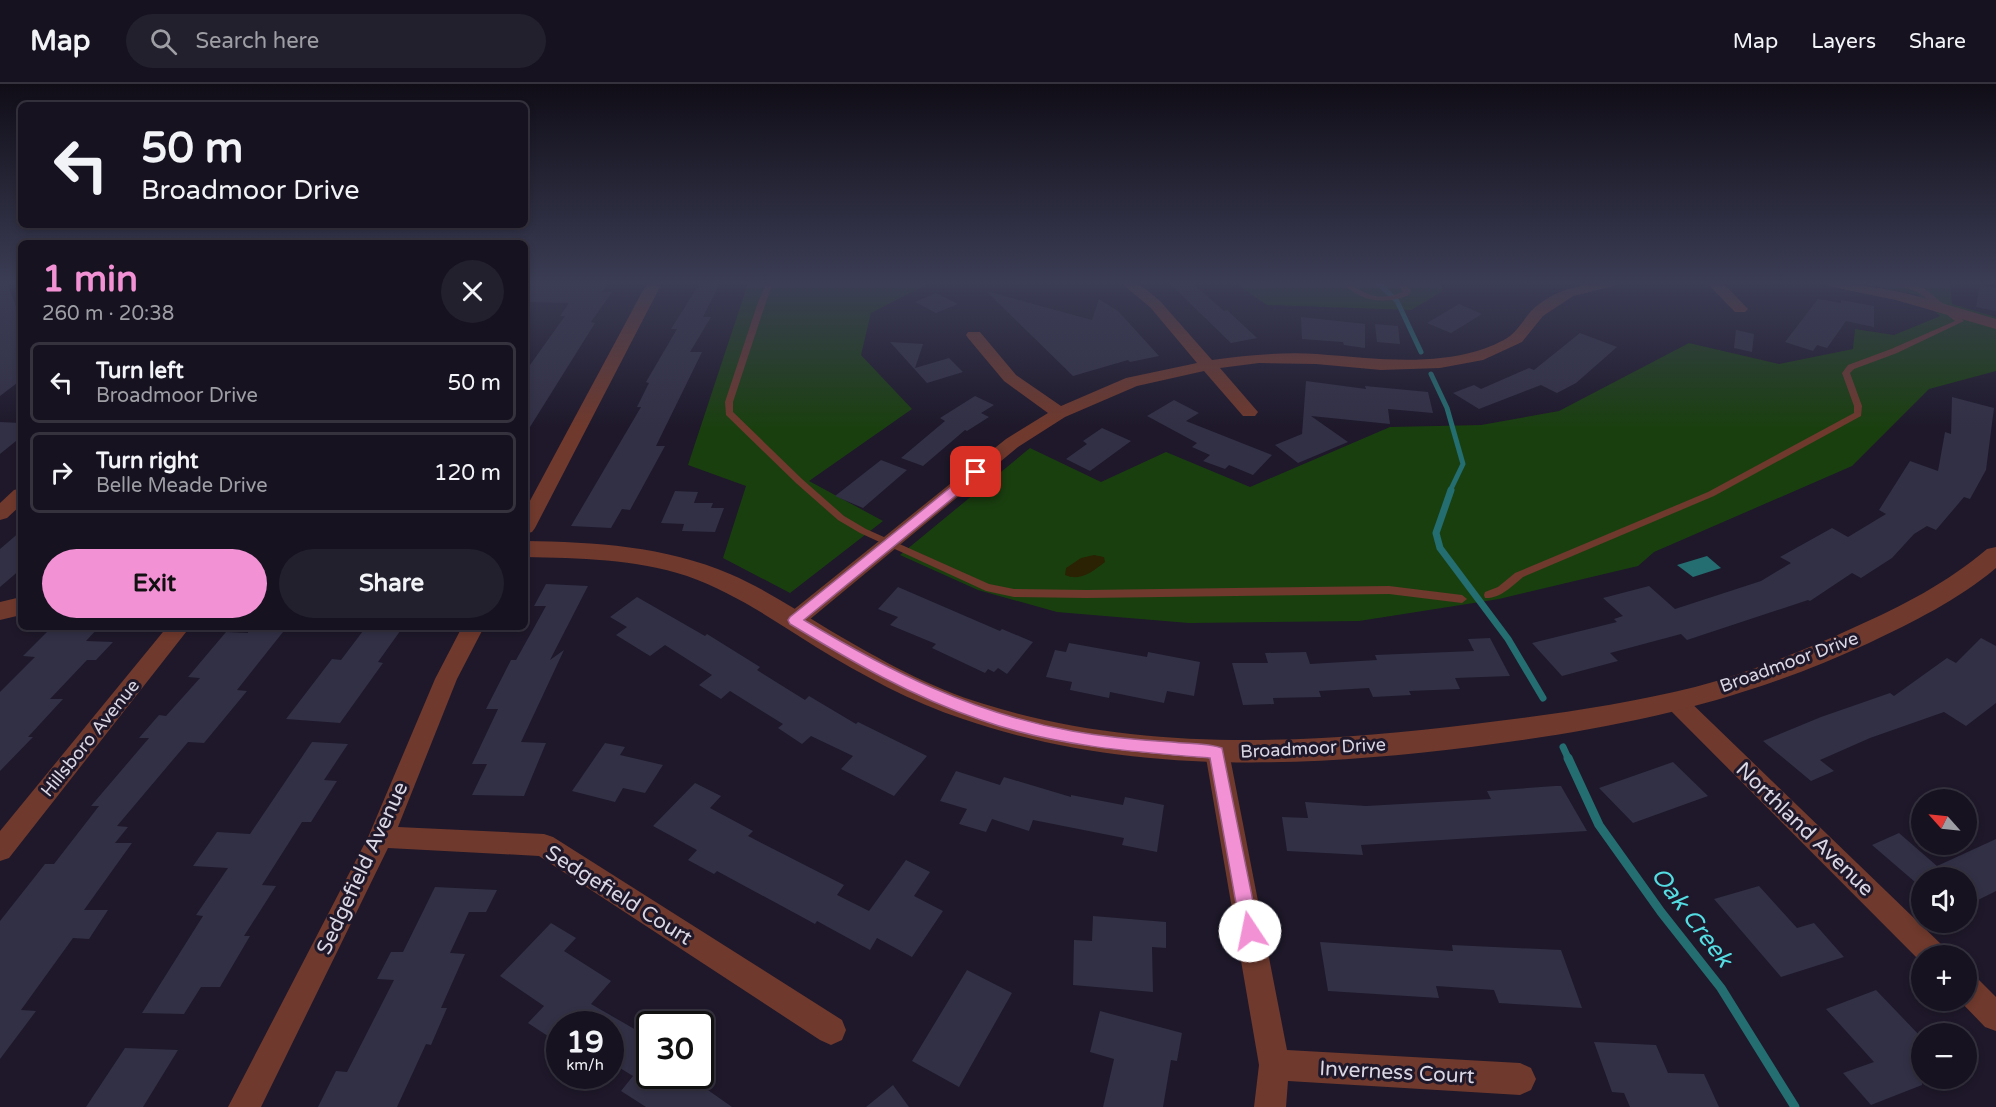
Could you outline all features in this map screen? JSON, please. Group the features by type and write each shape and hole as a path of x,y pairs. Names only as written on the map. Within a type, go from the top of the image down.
{"street":[{"path":"528,522 630,331"},
{"path":"1179,331 1249,412"},
{"path":"795,620 1012,443 1059,413 1132,382 1209,365 1259,358 1316,359 1381,365 1440,363 1483,355 1516,339 1523,331"},
{"path":"974,335 1011,378 1059,413"},
{"path":"0,514 18,497"},
{"name":"Broadmoor Drive","path":"528,549 621,554 670,562 722,581 795,620 857,658 934,696 986,716 1071,737 1124,745 1216,752 1369,746 1521,731 1676,702 1755,678 1839,647 1925,605 1996,555"},
{"path":"0,611 18,607"},
{"name":"Hillsboro Avenue","path":"0,850 177,630"},
{"name":"Sedgefield Avenue","path":"244,1107 381,837 446,679 471,630"},
{"name":"Northland Avenue","path":"1676,702 1923,945"},
{"path":"1216,752 1274,1065 1270,1107"},
{"name":"Sedgefield Court","path":"381,837 544,845 831,1030"},
{"path":"1977,997 1995,1014"},
{"name":"Inverness Court","path":"1274,1065 1520,1079"}],"lane":[{"path":"752,331 729,402 729,413 841,518 863,531 977,583 1014,593 1389,590 1462,599"},
{"path":"1489,595 1502,589 1520,575 1711,494 1858,414 1858,406 1846,373 1851,367 1939,331"}],"shaded area":[{"path":"732,331 867,331 861,355 912,409 809,481 883,521 790,593 723,558 746,486 688,465"},
{"path":"1855,331 1894,335 1904,331 1996,331 1996,371 1929,389 1852,466 1654,552 1638,566 1499,599 1359,621 1189,623 1057,612 978,590 900,555 1030,448 1101,482 1166,452 1250,487 1390,427 1481,425 1559,411 1689,343 1779,364 1853,349"},
{"path":"1707,556 1721,568 1693,577 1677,565"}],"sand":[{"path":"1094,555 1104,557 1105,562 1082,576 1065,575 1066,568 1081,558"}],"building":[{"path":"0,331 18,331 18,382 0,396"},
{"path":"554,331 590,331 528,430 528,368"},
{"path":"676,331 703,331 690,352 702,352 656,446 665,446 630,510 622,509 611,528 571,526 641,407 637,407 649,383 646,382"},
{"path":"1027,331 1136,331 1159,356 1130,362 1128,360 1073,376"},
{"path":"1218,331 1249,331 1257,338 1231,343"},
{"path":"1302,331 1365,331 1365,348 1344,345 1343,342 1302,339"},
{"path":"1376,331 1399,331 1400,344 1377,342"},
{"path":"1736,331 1754,334 1752,352 1734,348"},
{"path":"1794,331 1839,331 1827,348 1817,345 1813,351 1785,342"},
{"path":"1580,333 1617,347 1576,383 1557,393 1541,385 1479,409 1453,393 1474,385 1481,389 1529,368 1534,370"},
{"path":"890,342 923,344 915,368 949,358 963,372 927,383"},
{"path":"1306,381 1366,389 1365,386 1428,392 1433,413 1388,409 1390,424 1311,416 1348,442 1298,463 1275,445 1302,434"},
{"path":"975,396 994,405 981,413 989,417 967,431 965,430 923,466 901,458 945,421 940,418"},
{"path":"1952,397 1994,408 1986,470 1970,499 1964,497 1936,530 1927,526 1914,534 1892,558 1861,578 1852,573 1810,601 1687,640 1681,634 1610,653 1618,661 1562,676 1532,643 1617,622 1614,619 1623,616 1603,598 1649,586 1675,609 1761,581 1791,563 1780,557 1832,528 1848,537 1886,514 1879,510 1910,461 1938,471 1945,432 1951,434"},
{"path":"1174,400 1199,413 1186,421 1272,455 1253,475 1229,465 1225,469 1203,461 1210,455 1192,447 1197,443 1147,416"},
{"path":"0,422 18,423 18,439 0,454"},
{"path":"1102,428 1131,441 1090,471 1066,459 1087,444 1083,441"},
{"path":"881,460 907,470 863,508 835,496"},
{"path":"675,491 698,492 694,503 713,503 711,508 724,508 715,532 682,531 684,524 661,523"},
{"path":"18,534 18,572 0,587 0,549"},
{"path":"546,584 588,586 550,660 564,650 521,742 546,743 524,796 472,795 487,764 472,764 498,709 486,709 511,660 516,660 546,606 534,606"},
{"path":"898,587 1000,631 1002,629 1033,642 1007,674 998,668 994,672 988,669 985,673 932,648 936,644 890,625 898,617 878,609"},
{"path":"637,597 705,636 707,634 760,667 757,670 805,700 809,696 856,724 858,722 927,756 894,796 841,769 853,756 811,736 802,744 778,728 783,724 730,691 721,699 699,685 712,675 665,645 650,656 616,635 627,627 610,617"},
{"path":"49,630 96,630 86,641 113,642 96,660 87,660 50,699 63,699 28,737 33,737 0,771 0,692 35,657 23,656"},
{"path":"248,630 285,630 237,690 247,691 204,743 188,742 117,826 128,827 115,843 132,843 84,910 108,910 89,939 73,938 21,1010 36,1011 0,1059 0,921 45,864 54,864 99,806 91,806 149,738 139,738 159,715 166,716 200,678 188,677 226,632 248,633"},
{"path":"364,630 401,630 378,662 383,663 340,723 286,719 332,659 341,660"},
{"path":"1490,638 1510,676 1455,678 1460,689 1409,691 1411,695 1373,697 1369,688 1319,691 1321,697 1273,698 1274,704 1243,705 1232,663 1268,663 1265,653 1306,652 1310,664 1377,660 1375,655 1474,651 1468,639"},
{"path":"1981,638 1996,646 1996,703 1966,726 1944,712 1870,738 1820,760 1834,771 1811,781 1763,741 1821,717 1890,693 1894,696 1947,658 1956,663"},
{"path":"1069,643 1147,657 1148,652 1200,662 1194,696 1167,691 1164,703 1110,692 1109,698 1070,690 1072,682 1046,677 1055,650 1066,652"},
{"path":"312,742 348,744 324,780 337,781 311,822 302,822 262,885 276,886 244,936 250,936 220,987 201,987 184,1014 142,1013 203,916 196,915 228,868 193,866 217,832 250,834"},
{"path":"605,743 625,747 620,755 663,765 645,793 623,788 615,802 572,791"},
{"path":"1673,762 1708,796 1633,823 1599,788"},
{"path":"956,771 1000,785 1004,777 1071,797 1071,795 1123,805 1125,797 1164,805 1157,852 1122,845 1124,838 1033,820 1029,831 992,819 986,832 959,824 967,809 940,801"},
{"path":"695,783 721,796 710,808 753,831 748,836 844,885 837,895 869,911 906,860 930,872 914,896 943,911 912,957 877,938 870,950 817,921 815,924 717,871 714,874 688,860 697,850 653,826"},
{"path":"1561,786 1587,831 1361,845 1363,855 1287,851 1282,817 1308,818 1305,802 1366,806 1491,799 1487,791"},
{"path":"1899,833 1911,843 1911,855 1924,855 1937,866 1961,855 1977,855 1977,848 1996,839 1996,891 1977,900 1977,867 1911,867 1911,879 1872,845"},
{"path":"1759,886 1797,928 1814,923 1844,957 1781,977 1714,899"},
{"path":"435,887 497,890 486,912 469,912 450,953 465,954 441,1008 447,1008 431,1045 426,1044 397,1107 318,1107 336,1071 347,1072 394,980 377,979 391,952 403,952"},
{"path":"1093,916 1166,922 1166,948 1152,947 1153,992 1073,985 1074,940 1092,941"},
{"path":"551,923 576,938 564,951 611,981 591,1004 603,1011 546,1011 546,1035 528,1023 544,1006 500,976"},
{"path":"1320,942 1453,951 1452,945 1561,950 1582,1008 1499,1003 1494,990 1436,986 1439,998 1328,991"},
{"path":"967,970 1012,993 959,1087 912,1061"},
{"path":"1876,990 1911,1027 1912,1089 1871,1105 1843,1073 1874,1062 1826,1009"},
{"path":"1100,1011 1182,1033 1177,1061 1171,1060 1163,1107 1103,1107 1114,1059 1090,1052"},
{"path":"624,1023 636,1030 636,1089 706,1089 732,1107 646,1107 621,1091 633,1076 624,1071"},
{"path":"1594,1042 1656,1045 1668,1073 1704,1074 1719,1107 1630,1107 1624,1093 1612,1092"},
{"path":"125,1048 178,1050 143,1107 86,1107"},
{"path":"893,1085 909,1107 866,1107"}],"waterway":[{"name":"Oak Creek","path":"1411,331 1421,352"},
{"name":"Oak Creek","path":"1431,374 1447,408 1463,464 1450,491"},
{"name":"Oak Creek","path":"1451,490 1436,533 1440,548 1508,639 1543,698"},
{"name":"Oak Creek","path":"1563,747 1569,760"},
{"name":"Oak Creek","path":"1568,758 1599,825 1661,912 1721,988 1795,1107"}],"route":[{"path":"976,472 795,620 857,658 934,696 986,716 1071,737 1124,745 1216,752 1250,931"}]}
